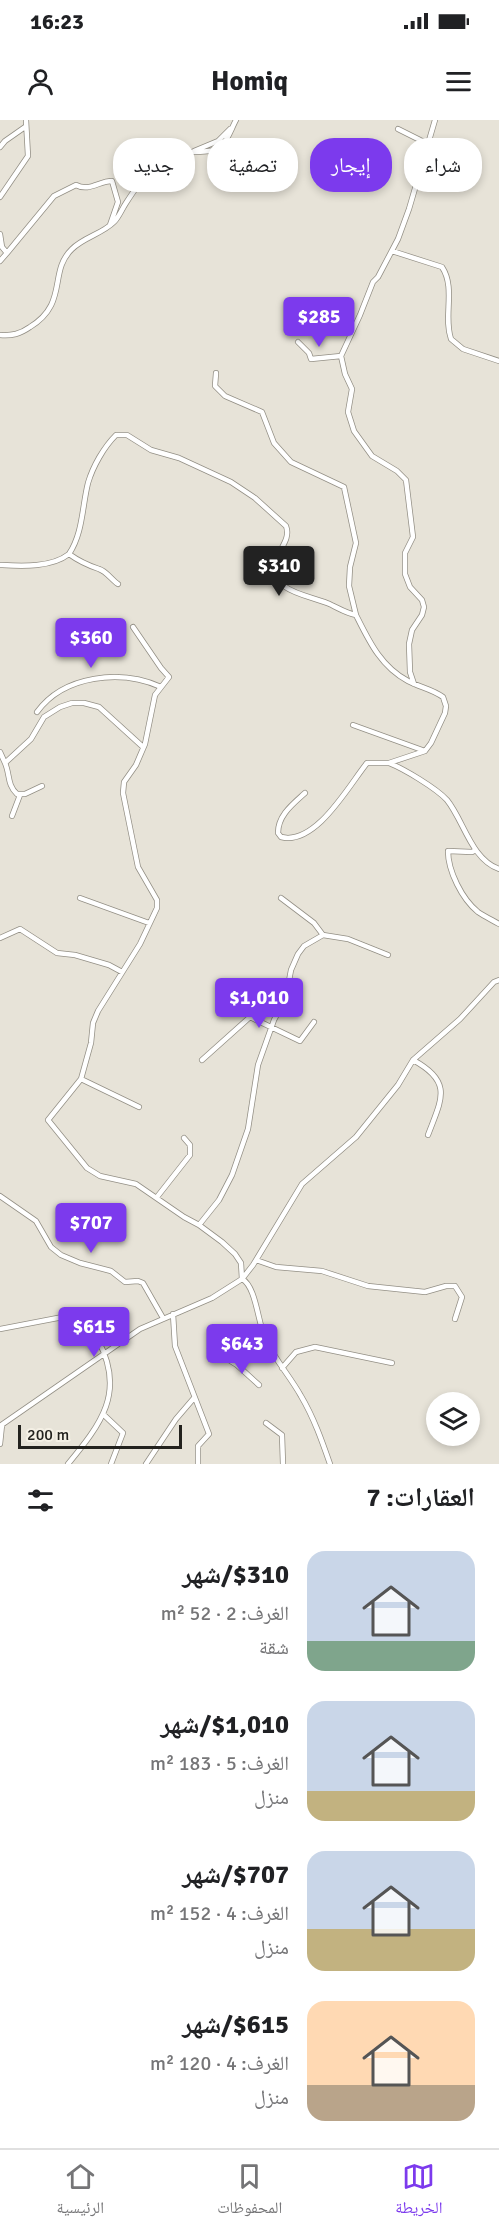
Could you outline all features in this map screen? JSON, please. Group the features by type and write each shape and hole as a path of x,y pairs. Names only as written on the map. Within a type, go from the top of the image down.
{"street":[{"path":"0,197 2,189 28,156 26,120"},
{"path":"0,335 13,336 39,321 53,304 60,272 67,254 84,239 118,218 138,186 152,170 170,158 220,147 236,120"},
{"path":"430,138 435,120"},
{"path":"0,147 26,127"},
{"path":"398,129 416,138"},
{"path":"0,261 54,196 76,185 82,188 112,181 118,202 117,211 110,225"},
{"path":"414,192 392,251 373,282 341,356 345,374 352,389 348,412 354,431 372,456 397,471 406,480 413,537 405,553 405,574 410,587 422,600 424,607 410,636 409,662 414,684"},
{"path":"0,234 2,247 7,253"},
{"path":"392,251 442,267 448,284 448,328 451,339 463,349 499,361"},
{"path":"298,342 309,353 311,359 341,356"},
{"path":"216,373 215,386 225,396 262,412 274,443 291,462 344,487 356,543 350,567 349,586 356,615 379,657 399,675 438,694 446,706 445,713 425,751 389,763 367,763 355,781 318,824 298,836 281,837 278,833 279,825 291,804 305,793"},
{"path":"0,565 33,565 54,561 69,554 81,523 92,471 114,437 124,434 151,450 179,458 224,478 255,498 284,523 288,530 275,567 285,587 296,594 322,601 345,613 356,615"},
{"path":"69,554 88,567 102,570 118,584"},
{"path":"133,627 160,668 169,677 153,700 143,747 136,765 124,782 123,793 138,867 157,900 156,908 140,944 98,1011 93,1023 91,1043 81,1078 48,1120 87,1168 100,1176 136,1184 184,1217 200,1225 235,1254 241,1263 242,1279 250,1285 264,1337 302,1398 316,1425 330,1464"},
{"path":"37,712 45,701 66,686 86,681 120,678 161,687"},
{"path":"4,763 31,739 44,717 72,703 84,703 99,708 143,747"},
{"path":"353,725 425,751"},
{"path":"0,752 12,789 20,795"},
{"path":"389,763 438,792 455,813 476,850 489,864 499,869"},
{"path":"12,816 20,795 42,786"},
{"path":"476,850 472,852 447,851 448,859 468,901 478,912 499,924"},
{"path":"80,898 149,923"},
{"path":"281,898 314,923 323,935"},
{"path":"0,938 20,929 57,953 75,955 109,965 122,972"},
{"path":"200,1225 219,1200 232,1176 248,1129 258,1065 286,998 291,970 298,954 304,946 323,935 348,939 388,954"},
{"path":"0,1444 1,1426 89,1365 104,1352 140,1329 212,1298 242,1279 302,1184 356,1137 398,1085 413,1060 460,1019 494,982 499,980"},
{"path":"202,1060 250,1017 300,1041 314,1022"},
{"path":"413,1060 425,1066 439,1080 442,1098 428,1135"},
{"path":"81,1078 139,1107"},
{"path":"157,1197 190,1155 190,1145 184,1138"},
{"path":"0,1196 36,1221 51,1247 61,1255 111,1271 125,1282 144,1283 163,1318"},
{"path":"256,1260 276,1267 322,1271 349,1281 387,1288 425,1292 455,1286 462,1297 455,1319"},
{"path":"173,1314 174,1346 209,1434 198,1446 198,1464"},
{"path":"0,1329 68,1316 78,1317 88,1323 104,1352 111,1382 104,1414 68,1464"},
{"path":"237,1365 264,1337"},
{"path":"210,1347 237,1365 259,1384"},
{"path":"282,1368 296,1352 315,1347 393,1363"},
{"path":"146,1464 176,1419 194,1398"},
{"path":"104,1414 123,1433 111,1464"},
{"path":"266,1423 282,1435 282,1464"}]}
